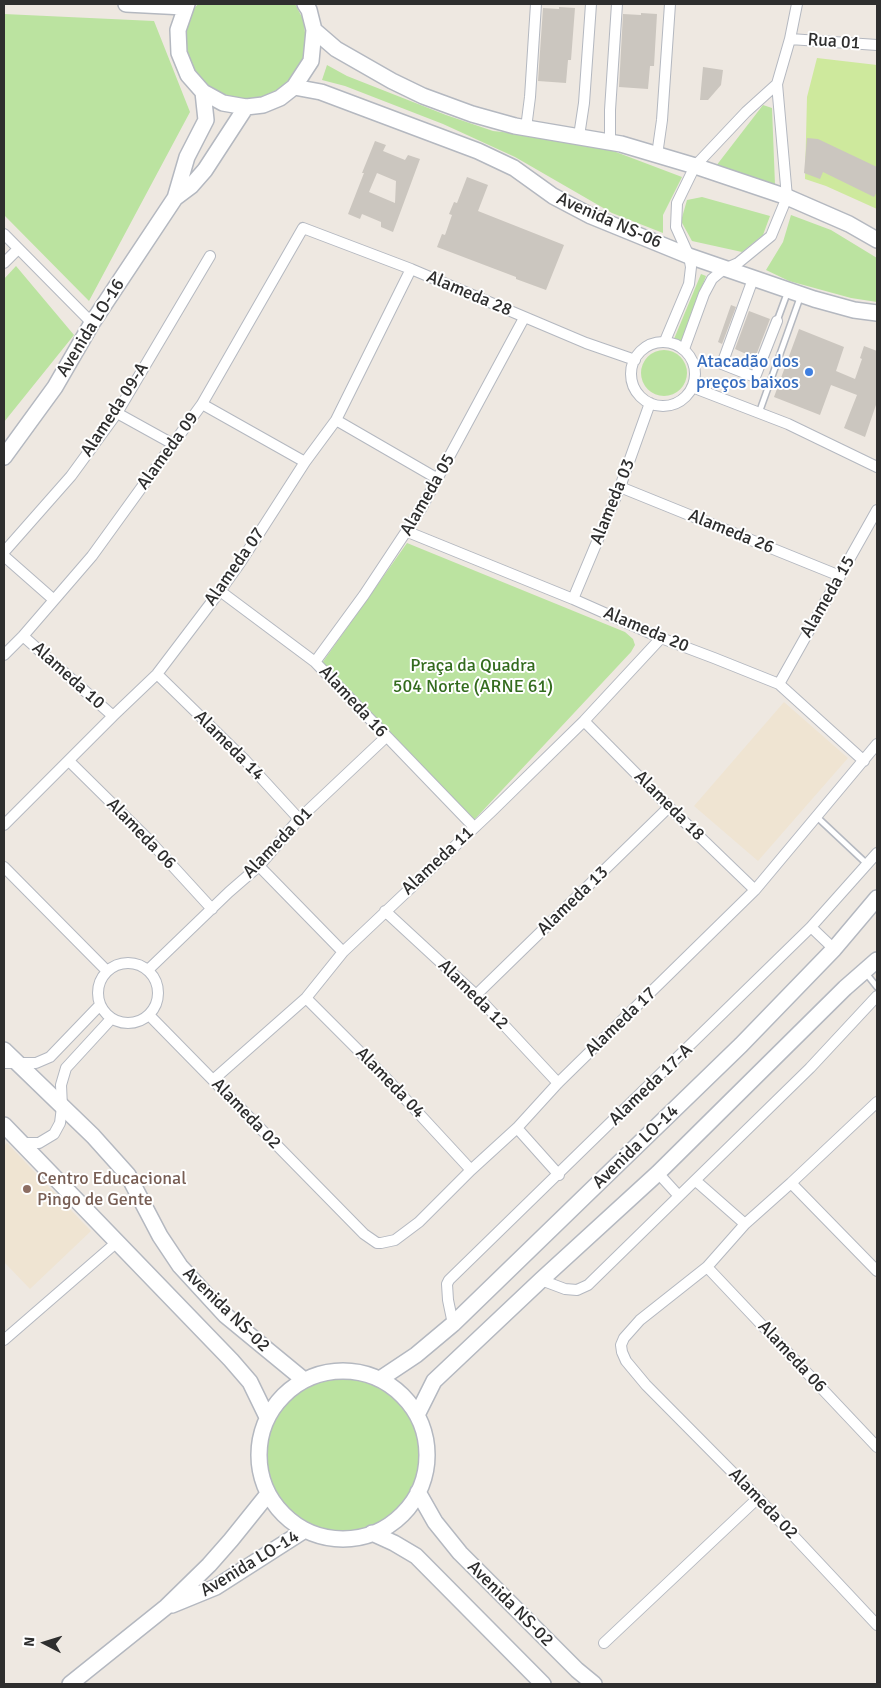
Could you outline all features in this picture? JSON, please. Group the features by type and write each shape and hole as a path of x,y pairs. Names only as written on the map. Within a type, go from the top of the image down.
{"street":[{"path":"126,4 186,6 178,30 179,53 188,75 203,92 223,103 246,107 263,105 280,98 294,87 311,61 314,30 309,10 305,4"},
{"path":"526,128 536,4"},
{"path":"579,136 584,103 591,4"},
{"path":"610,142 610,110 617,4"},
{"path":"657,155 662,120 670,4"},
{"path":"684,349 704,294 712,279 724,269 738,263 771,236 787,197 777,84 798,4"},
{"path":"314,30 336,49 392,81 423,96 472,114 526,128 610,142 695,166 787,197 849,224 877,240"},
{"name":"Rua 01","path":"790,39 877,45"},
{"path":"665,342 689,284 691,268 689,256 676,227 677,203 695,166 746,112 777,84"},
{"name":"Avenida NS-06","path":"294,87 321,92 478,151 514,168 553,196 592,216 689,256 794,292 854,310 877,313"},
{"name":"Avenida LO-16","path":"4,457 55,387 92,323 174,198 187,157 206,120 203,92"},
{"name":"Avenida LO-16","path":"174,198 191,186 205,170 246,107"},
{"name":"Alameda 28","path":"303,228 411,269 586,343 634,360"},
{"name":"Alameda 09","path":"4,655 23,636 92,556 174,444 202,404 303,228"},
{"path":"4,234 92,323"},
{"path":"4,263 18,249"},
{"name":"Alameda 09-A","path":"4,552 71,476 117,413 210,256"},
{"name":"Alameda 07","path":"4,825 157,674 220,591 305,462 336,420 411,269"},
{"path":"754,278 722,364 755,377 777,321"},
{"name":"Alameda 05","path":"315,662 408,532 524,318"},
{"path":"656,342 675,344 684,349 694,364 696,373 692,387 685,398 668,406 650,403 641,397 635,389 632,380 634,360 640,352 656,342"},
{"path":"692,387 788,424 877,467"},
{"name":"Alameda 03","path":"573,599 620,487 650,403"},
{"path":"202,404 305,462"},
{"path":"117,413 174,444"},
{"path":"336,420 438,479"},
{"name":"Alameda 26","path":"620,487 840,576"},
{"name":"Alameda 15","path":"778,684 877,510"},
{"name":"Alameda 20","path":"408,532 573,599 661,638 778,684 864,761"},
{"path":"4,556 54,600"},
{"name":"Alameda 16","path":"220,591 315,662 474,827"},
{"name":"Alameda 10","path":"23,636 113,716"},
{"name":"Alameda 11","path":"214,1080 306,998 343,952 492,811 584,720 661,638"},
{"name":"Alameda 14","path":"157,674 244,759 299,819"},
{"name":"Alameda 18","path":"584,720 669,807 755,890"},
{"name":"Alameda 01","path":"148,970 229,892 259,866 299,819 386,737"},
{"name":"Alameda 17","path":"342,1213 364,1234 381,1244 395,1240 419,1222 471,1170 517,1128 558,1083 755,890 877,744"},
{"name":"Alameda 06","path":"68,762 147,838 212,909"},
{"name":"Alameda 13","path":"476,995 669,807"},
{"name":"Alameda 17-A","path":"453,1324 448,1300 447,1284 449,1280 559,1175 811,927 877,853"},
{"path":"259,866 343,952"},
{"path":"4,867 107,971"},
{"name":"Avenida LO-14","path":"380,1379 416,1355 453,1324 741,1046 834,949 877,898"},
{"name":"Alameda 12","path":"385,911 476,995 558,1083"},
{"path":"811,927 834,949"},
{"name":"Avenida LO-14","path":"417,1415 434,1381 658,1173 877,960"},
{"path":"123,963 132,963 148,970 158,987 158,998 155,1007 149,1015 131,1024 121,1023 104,1013 100,1005 98,987 101,978 107,971 123,963"},
{"path":"541,1280 564,1289 578,1290 588,1285 810,1068 877,996"},
{"name":"Alameda 04","path":"306,998 386,1078 471,1170"},
{"path":"11,1063 36,1063 50,1057 100,1005"},
{"name":"Alameda 02","path":"149,1015 342,1213"},
{"path":"22,1143 40,1143 54,1134 60,1123 62,1107 61,1086 66,1068 112,1019"},
{"name":"Avenida NS-02","path":"4,1050 11,1063 93,1136 128,1175 160,1236 180,1266 225,1315 304,1380"},
{"path":"707,1267 745,1224 791,1184 877,1103"},
{"name":"Avenida NS-02","path":"4,1125 231,1360 250,1382 268,1417"},
{"path":"517,1128 559,1175"},
{"path":"658,1173 678,1195"},
{"path":"696,1181 745,1224"},
{"path":"791,1184 877,1271"},
{"path":"4,1340 117,1242"},
{"name":"Alameda 06","path":"707,1267 875,1439"},
{"name":"Alameda 02","path":"707,1267 640,1320 624,1338 621,1345 622,1352 629,1365 646,1385 758,1498 877,1625"},
{"path":"329,1371 355,1371 380,1379 402,1394 417,1415 426,1440 426,1467 418,1492 406,1510 392,1524 372,1533 357,1538 330,1538 305,1530 284,1515 268,1494 260,1468 260,1442 268,1417 283,1395 304,1380 329,1371"},
{"name":"Avenida NS-02","path":"418,1492 435,1522 460,1553 577,1670 594,1684"},
{"name":"Avenida LO-14","path":"70,1684 166,1607 226,1547 268,1494"},
{"path":"604,1643 758,1498"},
{"name":"Avenida LO-14","path":"166,1607 216,1587 305,1530"},
{"name":"Avenida NS-02","path":"372,1533 416,1556 539,1683"}],"lane":[{"path":"777,321 794,292"},
{"path":"759,413 794,292"},
{"path":"817,817 867,864"},
{"path":"864,971 877,987"}],"shaded area":[{"path":"784,702 848,758 758,861 694,806"},
{"name":"Centro Educacional Pingo de Gente","path":"7,1143 91,1231 30,1289 4,1262 4,1146"}],"green space":[{"path":"198,4 295,4 303,19 306,39 303,59 293,76 279,89 261,97 241,99 223,94 206,84 194,69 187,50 186,30 192,11"},
{"path":"4,14 154,21 190,112 89,301 4,215"},
{"path":"817,58 877,65 877,209 826,186 805,179 807,97"},
{"path":"327,65 347,76 446,115 493,131 608,149 682,177 663,215 663,233 612,213 515,157 443,124 345,86 322,80"},
{"path":"763,105 772,108 775,185 716,166"},
{"path":"702,197 770,216 763,235 742,252 692,241 681,221 687,200"},
{"path":"791,215 831,230 877,258 877,302 851,298 789,281 766,270 783,242"},
{"path":"16,266 74,335 4,422 4,279"},
{"path":"701,274 706,276 682,342 674,339"},
{"path":"669,350 681,356 686,364 686,382 681,390 673,395 659,396 647,390 642,382 641,368 647,356 655,351"},
{"name":"Praça da Quadra 504 Norte (ARNE 61)","path":"407,543 625,632 633,639 635,645 631,652 474,820 322,663"},
{"path":"343,1379 358,1380 372,1384 385,1391 397,1401 407,1413 414,1426 418,1440 418,1470 414,1484 407,1497 397,1509 385,1519 372,1526 358,1530 343,1531 328,1530 314,1526 301,1519 289,1509 279,1497 272,1484 268,1470 267,1455 268,1440 272,1426 279,1413 289,1401 301,1391 314,1384 328,1380"}],"building":[{"path":"559,7 575,8 571,60 568,60 566,83 538,81 543,8 559,9"},
{"path":"641,13 657,14 654,66 650,66 648,89 619,87 623,14 641,15"},
{"path":"703,67 723,70 721,85 708,100 700,100"},
{"path":"807,138 818,139 877,167 877,192 874,197 823,172 820,179 804,173"},
{"path":"375,141 386,145 383,151 405,160 408,155 420,159 393,232 381,227 381,222 362,214 360,219 348,214 364,173 362,173","holes":["377,173 396,181 395,203 369,192"]},
{"path":"467,177 488,185 478,211 564,245 546,290 437,247 442,234 445,235 452,215 449,214 454,202 457,203"},
{"path":"731,305 736,307 722,344 718,342"},
{"path":"749,311 770,319 755,358 735,349"},
{"name":"Atacadão dos preços baixos","path":"799,329 844,347 836,371 855,379 864,346 877,351 877,402 865,437 844,428 857,395 831,385 820,415 774,397"}],"place":[{"name":"Atacadão dos preços baixos","path":"809,372"},
{"name":"Centro Educacional Pingo de Gente","path":"27,1189"}]}
